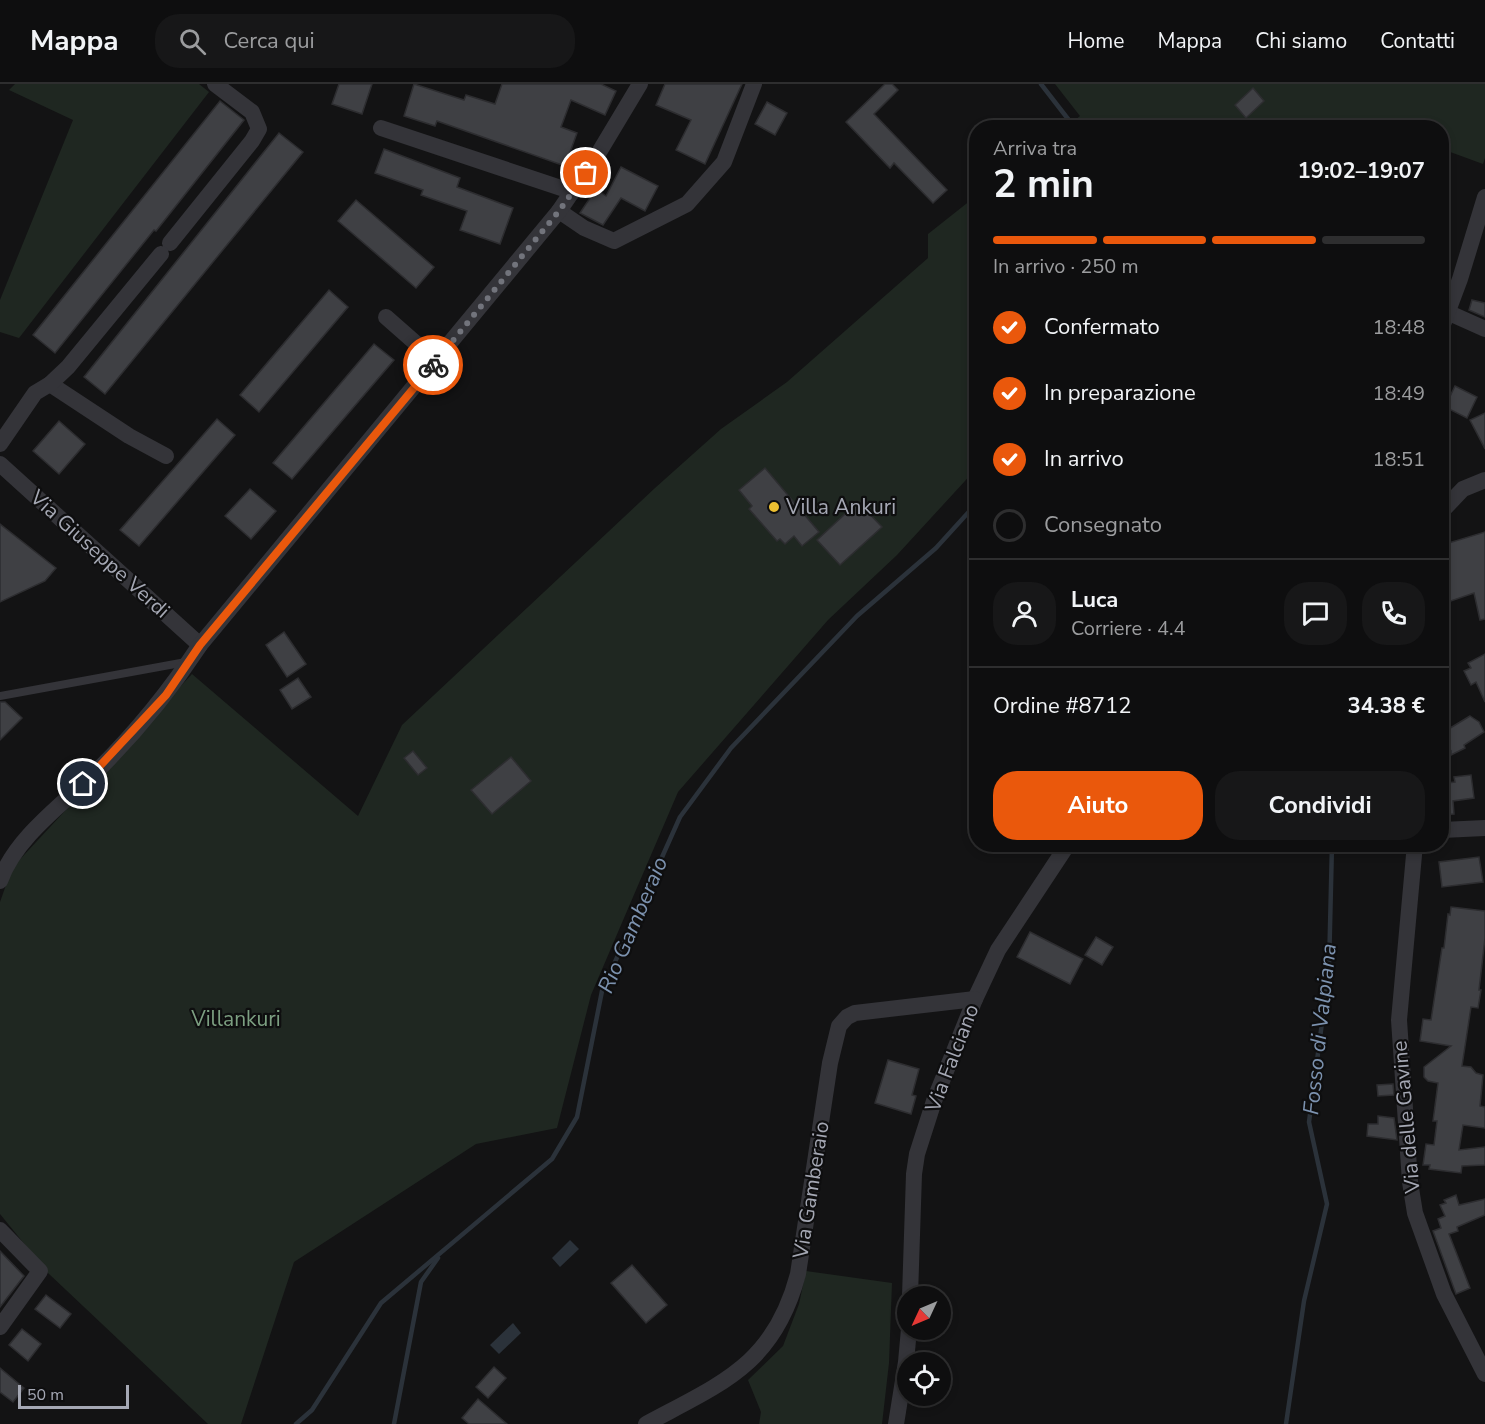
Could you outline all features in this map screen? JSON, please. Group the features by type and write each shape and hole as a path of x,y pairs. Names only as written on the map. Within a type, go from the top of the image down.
{"street":[{"path":"0,444 35,393 50,384 68,367 252,141 259,129 252,112 215,84"},
{"path":"0,881 5,867 17,850 100,767 166,695 200,645 559,211 598,154 640,84"},
{"path":"559,211 585,228 614,241 687,204 724,162 754,84"},
{"path":"381,128 573,192"},
{"path":"1449,304 1485,197"},
{"path":"386,317 436,361"},
{"path":"1449,320 1485,328"},
{"path":"50,384 129,436 166,456"},
{"name":"Via Giuseppe Verdi","path":"0,464 200,645"},
{"path":"1449,504 1463,489 1485,480"},
{"path":"1449,830 1485,828"},
{"name":"Via Falciano","path":"910,1286 912,1197 917,1154 934,1101 975,999 999,950 1063,852"},
{"name":"Via delle Gavine","path":"1414,852 1399,1020 1410,1182 1415,1213 1440,1284 1485,1374"},
{"name":"Via Gamberaio","path":"646,1424 738,1372 762,1350 779,1324 793,1294 798,1274 830,1063 839,1026 843,1020 855,1013 975,999"},
{"path":"0,1230 40,1271 0,1327"},
{"path":"896,1424 908,1340"}],"lane":[{"path":"0,696 189,661"}],"green space":[{"path":"15,84 199,84 209,92 19,338 0,332 0,300 73,120 9,90"},
{"path":"1055,84 1485,84 1485,158 1483,164 1449,152 1449,120 1075,120 1080,116"},
{"name":"Villankuri","path":"969,202 969,477 897,555 828,620 678,792 591,995 557,1128 476,1144 294,1262 241,1424 208,1424 48,1273 0,1214 0,902 12,868 192,674 358,816 402,725 721,429 787,382 928,258 928,234"},
{"path":"806,1271 892,1283 889,1363 882,1424 759,1424 761,1412 748,1380 783,1346 799,1304"}],"shaded area":[{"path":"570,1240 579,1249 560,1267 552,1258"},
{"path":"513,1323 521,1333 499,1354 490,1345"}],"building":[{"path":"339,84 372,84 362,114 332,104"},
{"path":"414,84 464,100 466,95 495,104 502,84 601,84 616,91 605,115 571,100 561,127 577,133 565,166 437,121 435,126 404,116"},
{"path":"665,84 742,84 705,164 676,150 691,120 656,105"},
{"path":"885,84 892,84 898,90 874,114 947,190 933,203 894,163 890,168 846,122"},
{"path":"1253,88 1264,101 1246,118 1235,105"},
{"path":"220,101 244,120 55,353 33,335"},
{"path":"767,102 787,113 775,135 755,124"},
{"path":"279,133 303,152 105,394 84,377"},
{"path":"384,149 460,178 457,187 513,208 500,244 460,230 467,211 421,195 423,190 375,173"},
{"path":"621,167 658,186 645,211 621,198 603,225 580,213 596,189 606,196"},
{"path":"356,200 434,267 416,288 338,221"},
{"path":"329,290 348,307 259,412 240,395"},
{"path":"1472,300 1485,303 1485,317 1469,310"},
{"path":"374,344 394,360 292,479 273,463"},
{"path":"1455,386 1477,397 1467,418 1449,409 1449,399"},
{"path":"1485,413 1485,449 1470,420"},
{"path":"217,419 235,435 139,546 120,530"},
{"path":"59,421 85,444 59,474 33,451"},
{"name":"Villa Ankuri","path":"765,468 819,532 802,546 794,536 785,544 780,539 777,541 749,509 752,506 739,490"},
{"path":"250,489 276,511 251,539 225,516"},
{"path":"858,502 882,527 840,565 817,540"},
{"path":"0,524 56,568 45,581 0,602"},
{"path":"1485,532 1485,619 1480,620 1474,593 1449,602 1449,543"},
{"path":"284,632 306,664 287,677 266,645"},
{"path":"1485,654 1485,702 1476,682 1471,685 1464,671 1471,668 1468,663"},
{"path":"298,678 311,697 292,709 280,690"},
{"path":"0,702 5,702 22,718 0,740"},
{"path":"1470,716 1479,722 1484,732 1464,745 1465,748 1451,755 1449,729"},
{"path":"413,751 427,768 418,775 404,758"},
{"path":"511,757 531,781 492,814 471,790"},
{"path":"1471,775 1474,798 1453,801 1454,814 1449,814 1449,783 1455,782 1454,777"},
{"path":"1479,857 1483,882 1442,887 1439,862"},
{"path":"1451,907 1485,911 1485,938 1479,990 1481,990 1478,1008 1471,1007 1462,1066 1471,1067 1476,1073 1483,1075 1480,1106 1485,1107 1485,1128 1463,1125 1459,1150 1485,1147 1485,1165 1462,1166 1461,1173 1429,1169 1430,1165 1423,1165 1426,1144 1434,1145 1437,1121 1433,1121 1438,1083 1428,1081 1424,1077 1424,1067 1451,1046 1420,1041 1423,1019 1431,1020"},
{"path":"1030,932 1083,959 1070,984 1017,957"},
{"path":"1096,937 1113,947 1102,965 1085,955"},
{"path":"888,1060 919,1069 912,1095 916,1096 911,1114 875,1103"},
{"path":"1393,1084 1394,1095 1378,1096 1377,1085"},
{"path":"1378,1116 1394,1118 1397,1140 1367,1136 1368,1124 1378,1124"},
{"path":"1456,1195 1459,1205 1485,1199 1485,1215 1457,1227 1458,1231 1449,1234 1470,1288 1456,1294 1433,1231 1441,1228 1438,1219 1445,1216 1440,1205 1446,1203 1444,1200"},
{"path":"0,1251 24,1276 0,1307"},
{"path":"632,1265 667,1305 646,1323 611,1283"},
{"path":"46,1295 71,1314 60,1328 35,1309"},
{"path":"22,1329 41,1344 28,1361 9,1345"},
{"path":"494,1367 506,1378 488,1398 476,1387"},
{"path":"0,1368 24,1388 13,1402 0,1392"},
{"path":"478,1399 507,1424 469,1424 462,1418"}],"waterway":[{"path":"1041,84 1069,120"},
{"name":"Rio Gamberaio","path":"296,1424 312,1410 381,1303 552,1159 577,1117 602,991 680,817 731,748 857,616 936,548 969,512"},
{"name":"Fosso di Valpiana","path":"1286,1424 1304,1301 1327,1204 1309,1122 1329,969 1332,852"},
{"path":"394,1424 421,1282 438,1258"}],"way so far":[{"path":"433,365 559,211 586,173"}],"place":[{"name":"Villa Ankuri","path":"774,507"}],"route":[{"path":"83,784 166,695 200,645 433,365"}]}
